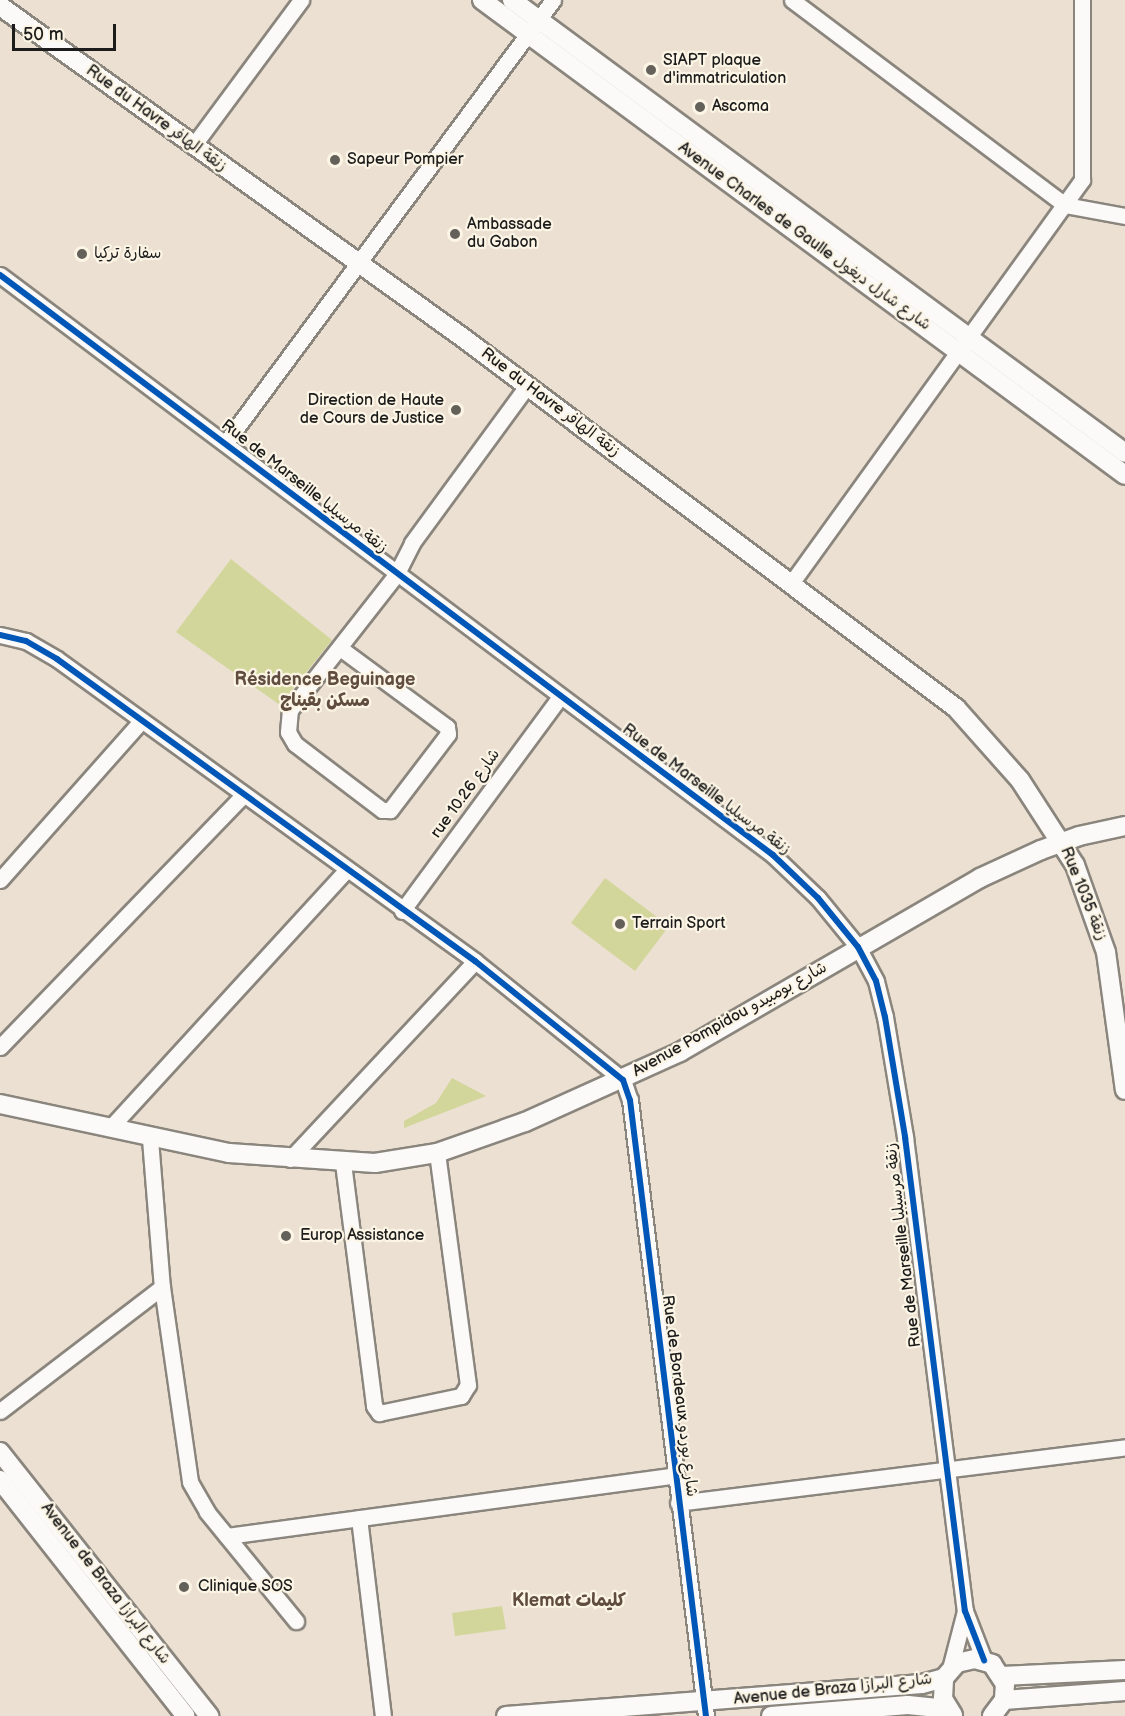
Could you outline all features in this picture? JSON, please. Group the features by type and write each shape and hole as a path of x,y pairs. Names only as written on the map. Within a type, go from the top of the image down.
{"main road":[{"name":"Avenue Charles de Gaulle شارع شارل ديغول","path":"482,0 965,345 1125,453"},
{"name":"Avenue Charles de Gaulle شارع شارل ديغول","path":"512,0 965,345 1125,475"},
{"name":"Rue du Havre زنقة الهافر","path":"0,6 357,262 792,582 956,708 1009,766 1061,841"},
{"name":"Avenue Pompidou شارع بومبيدو","path":"0,1104 150,1139 230,1154 344,1163 375,1163 437,1153 472,1143 622,1080 680,1052 980,878 1061,841 1125,826"},
{"name":"Rue 1035 زنقة","path":"1061,841 1075,865 1106,952 1125,1090"},
{"name":"Avenue de Braza شارع البرازا","path":"0,1452 209,1716"},
{"name":"Avenue de Braza شارع البرازا","path":"0,1480 186,1716"},
{"name":"Avenue de Braza شارع البرازا","path":"506,1716 705,1709 922,1684 947,1674 966,1660 984,1660"},
{"path":"984,1660 1002,1676 1125,1670"},
{"path":"947,1674 943,1699 953,1714"},
{"path":"1002,1676 996,1712 1125,1690"},
{"name":"Avenue de Braza شارع البرازا","path":"771,1716 908,1705 953,1714"}],"street":[{"path":"193,146 301,0"},
{"path":"226,442 553,0"},
{"path":"792,0 1065,205 1125,216"},
{"path":"792,582 1082,180 1082,0"},
{"name":"Rue de Marseille زنقة مرسيليا","path":"0,276 226,442 396,575 559,698 773,855 818,898 858,947 868,962 885,1017 903,1126 945,1471 965,1611 984,1660"},
{"path":"340,648 447,727 448,734 390,810 382,810 295,744 288,732 290,710 396,575 412,543 526,387"},
{"path":"0,635 43,649 402,911 475,961 622,1080"},
{"name":"rue 10.26 شارع","path":"402,911 559,698"},
{"path":"0,879 141,721"},
{"path":"0,1047 243,795"},
{"path":"110,1128 346,870"},
{"path":"290,1159 475,961"},
{"name":"Rue de Bordeaux شارع بوردو","path":"622,1080 630,1100 705,1709"},
{"path":"150,1139 162,1287 190,1482 227,1536 296,1621"},
{"path":"344,1163 374,1406 379,1413 461,1396 468,1385 437,1153"},
{"path":"0,1411 162,1287"},
{"path":"678,1503 1125,1447"},
{"path":"227,1536 676,1475"},
{"path":"359,1518 383,1716"},
{"name":"Rue de Marseille زنقة مرسيليا","path":"947,1674 965,1611"}],"green space":[{"path":"231,559 332,640 280,705 176,632"},
{"name":"Terrain Sport","path":"605,878 669,926 635,971 571,923"},
{"path":"452,1078 486,1096 404,1128 404,1121 436,1103"},
{"path":"502,1606 506,1629 455,1636 452,1613"}],"cycle path":[{"path":"0,275 773,855 818,898 858,947 876,981 885,1017 905,1137 965,1611 984,1660"},
{"path":"0,635 26,641 57,659 475,961 623,1080 630,1100 706,1716"}],"place":[{"name":"SIAPT plaque d'immatriculation","path":"651,70"},
{"name":"Ascoma","path":"700,107"},
{"name":"Sapeur Pompier","path":"335,160"},
{"name":"Ambassade du Gabon","path":"455,234"},
{"name":"سفارة تركيا","path":"82,254"},
{"name":"Direction de Haute de Cours de Justice","path":"456,410"},
{"name":"Terrain Sport","path":"620,924"},
{"name":"Europ Assistance","path":"286,1236"},
{"name":"Clinique SOS","path":"184,1587"}],"district":[{"name":"Résidence Beguinage مسكن بقيناج","path":"325,691"},
{"name":"Klemat كليمات","path":"569,1601"}]}
